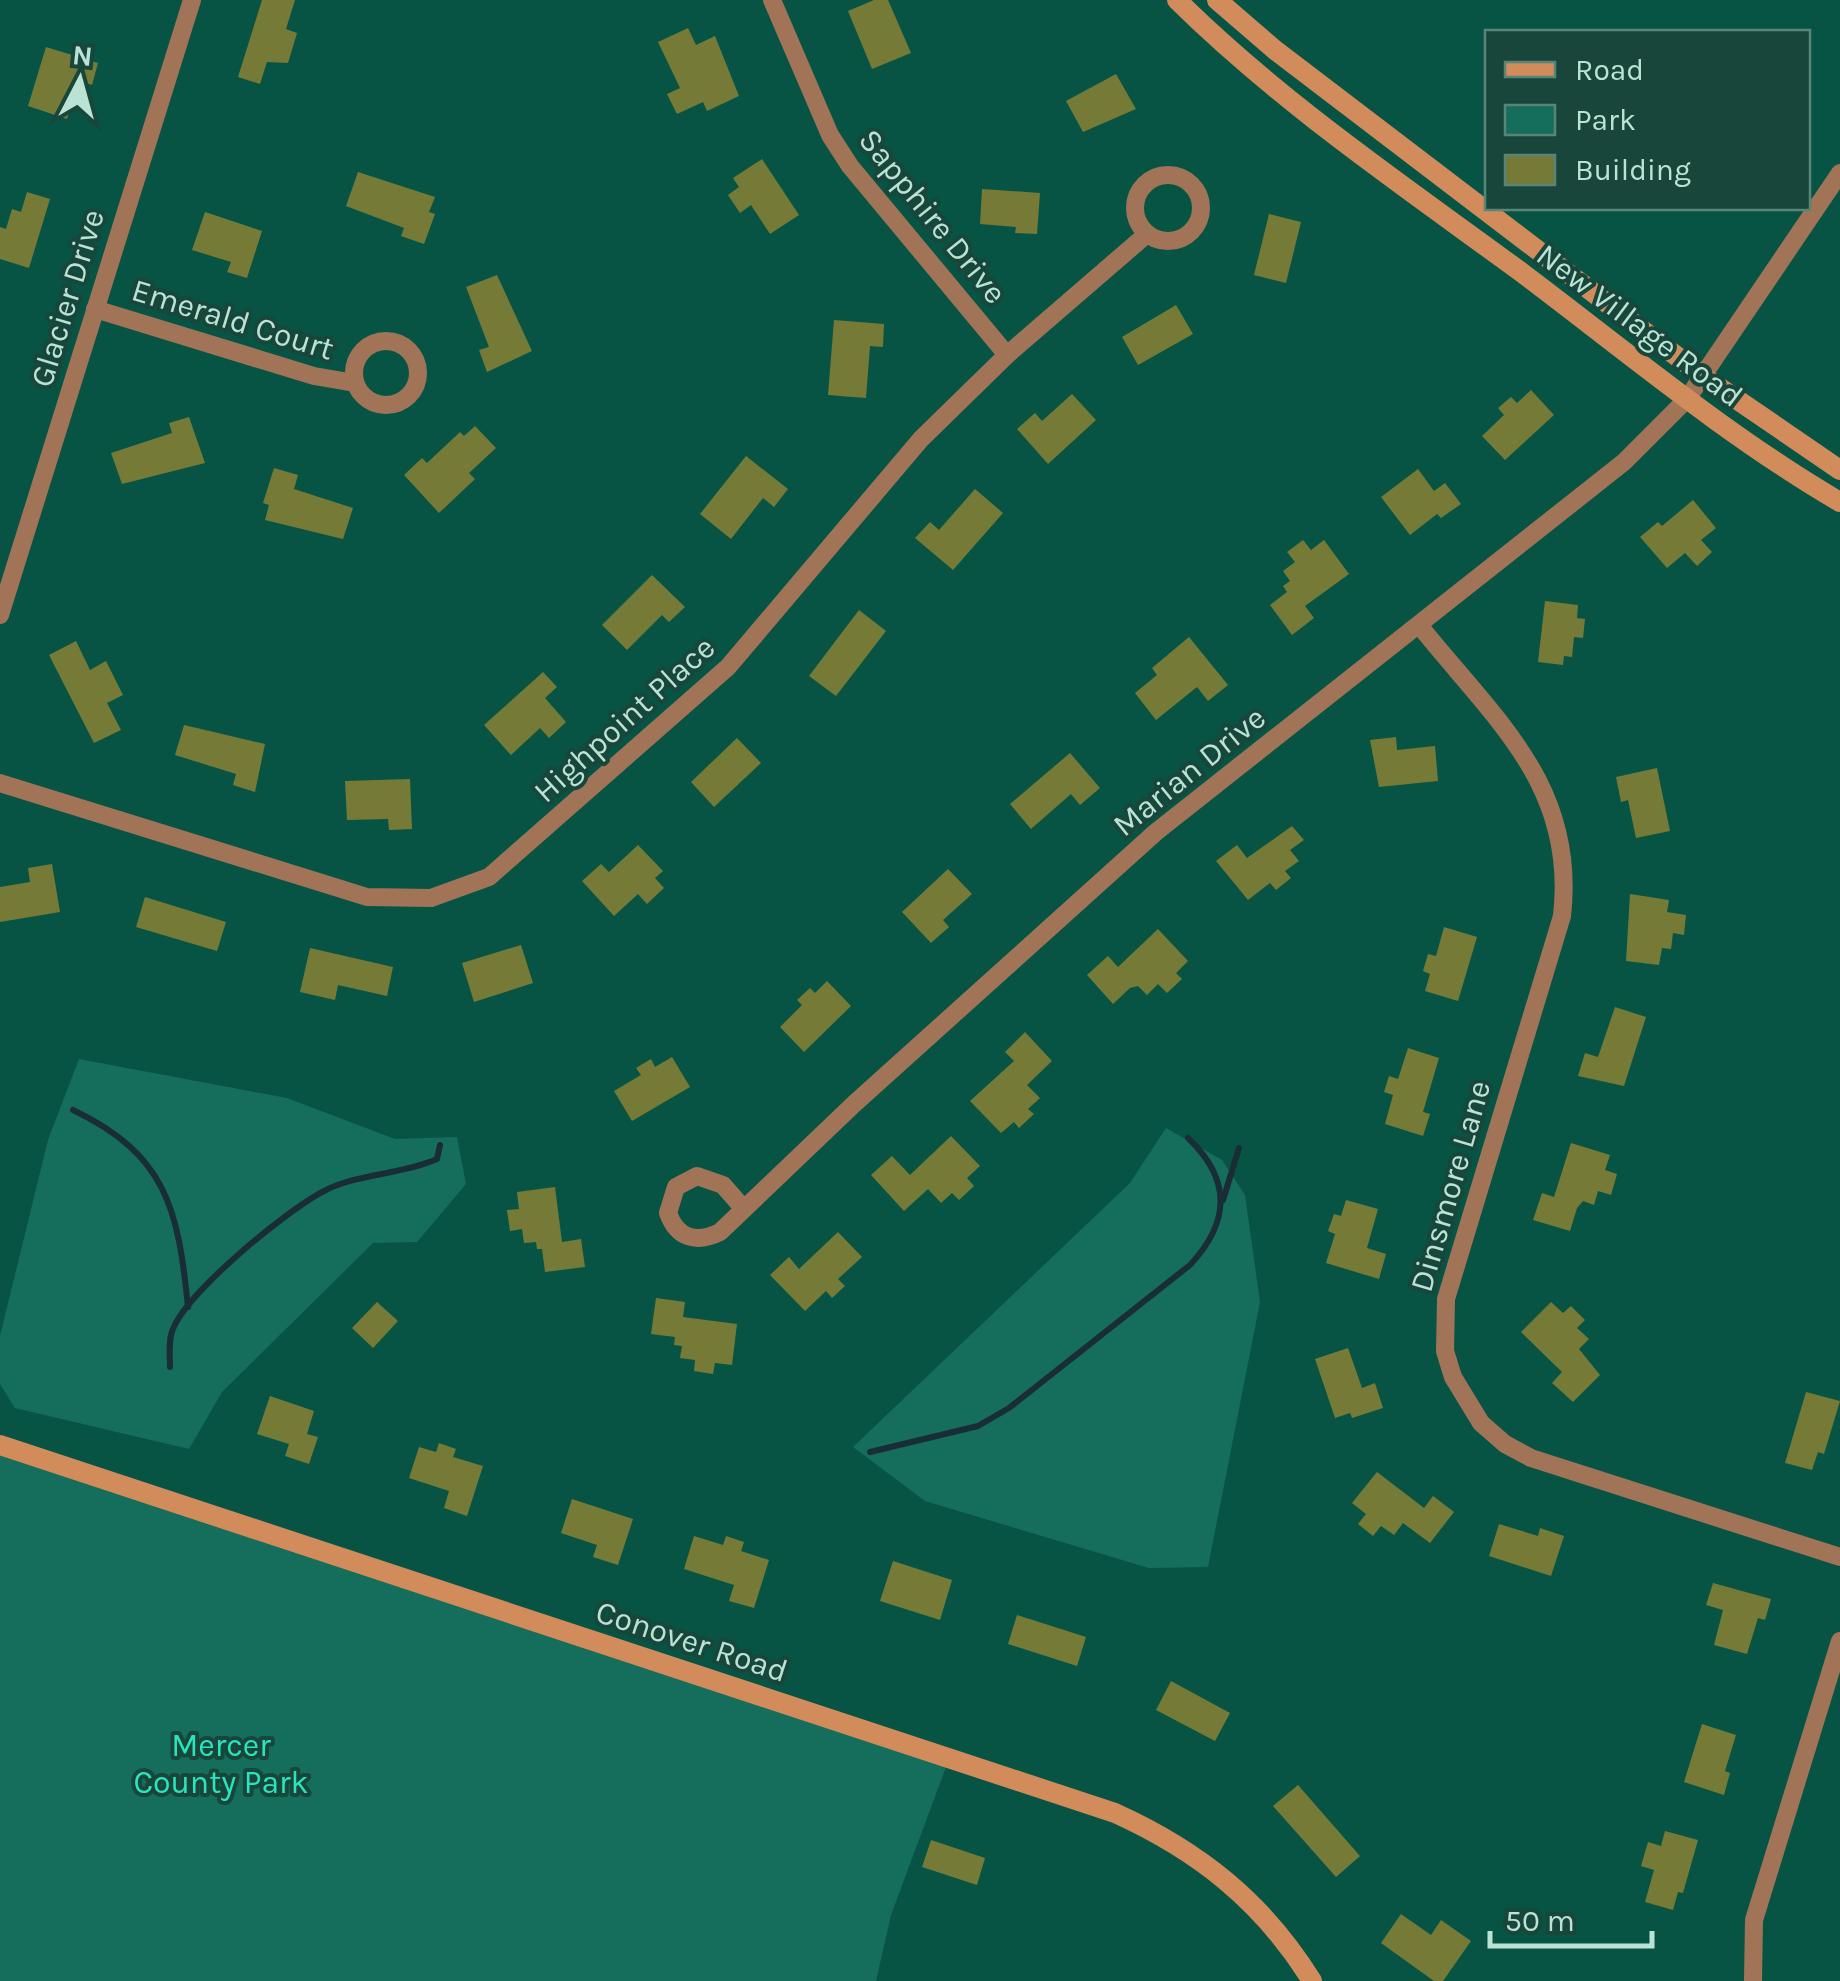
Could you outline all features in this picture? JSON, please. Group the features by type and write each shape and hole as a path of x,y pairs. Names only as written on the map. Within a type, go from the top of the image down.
{"main road":[{"name":"New Village Road","path":"1177,0 1258,72 1688,399 1840,502"},
{"name":"New Village Road","path":"1217,0 1362,118 1704,377 1840,470"},
{"name":"Conover Road","path":"0,1445 1115,1813 1158,1832 1230,1881 1289,1945 1312,1981"}],"street":[{"name":"Glacier Drive","path":"0,614 192,0"},
{"name":"Sapphire Drive","path":"772,0 830,135 850,166 1007,355"},
{"name":"Marian Drive","path":"744,1208 1156,832 1599,484 1688,399 1840,174"},
{"name":"Highpoint Place","path":"0,783 366,896 416,899 461,890 510,864 728,668 869,497 1007,355 1147,234"},
{"name":"Emerald Court","path":"95,309 314,376 355,383"},
{"name":"Dinsmore Lane","path":"1419,625 1533,768 1558,820 1566,879 1562,916 1446,1299 1445,1351 1452,1377 1481,1423 1505,1444 1531,1458 1840,1557"},
{"path":"1752,1981 1754,1920 1840,1640"}],"green space":[{"path":"79,1059 287,1098 395,1139 457,1137 466,1184 417,1242 373,1243 222,1392 189,1449 15,1408 0,1384 0,1336 48,1140"},
{"path":"1166,1128 1222,1160 1245,1195 1260,1302 1208,1567 1149,1568 925,1501 853,1447 1130,1183"},
{"name":"Mercer County Park","path":"0,1446 949,1759 891,1915 876,1981 0,1981"}],"building":[{"path":"262,0 295,0 286,29 297,33 288,63 267,62 260,84 238,77"},
{"path":"874,0 888,0 911,53 872,69 848,11"},
{"path":"688,28 696,45 715,36 739,96 707,111 703,102 677,114 667,94 680,88 658,42"},
{"path":"46,47 98,63 92,85 79,81 67,119 28,106"},
{"path":"1116,74 1136,109 1083,132 1066,101"},
{"path":"762,159 799,215 770,234 751,205 740,213 728,195 739,187 733,178"},
{"path":"358,172 435,197 429,212 435,214 424,244 401,236 404,228 346,206"},
{"path":"982,189 1040,193 1037,234 1015,233 1016,227 980,224"},
{"path":"27,192 50,199 29,268 0,259 0,227 6,229 12,209 21,212"},
{"path":"205,212 262,231 247,278 227,272 231,262 192,250"},
{"path":"1269,214 1301,222 1286,283 1254,275"},
{"path":"497,275 532,351 487,372 479,350 489,347 466,287"},
{"path":"1176,305 1193,334 1138,365 1122,337"},
{"path":"834,320 884,324 883,347 870,346 866,398 828,395"},
{"path":"1531,390 1554,415 1505,460 1482,436 1504,415 1498,408 1511,397 1517,403"},
{"path":"1072,394 1096,420 1048,464 1017,429 1035,413 1042,421"},
{"path":"189,417 205,463 122,484 111,453 172,433 169,423"},
{"path":"475,426 496,448 469,473 475,479 439,513 404,475 422,458 427,463 460,432 464,436"},
{"path":"746,456 788,489 774,507 763,498 731,539 700,514"},
{"path":"274,468 298,475 294,489 353,508 343,539 265,520 269,505 263,503"},
{"path":"1418,469 1434,491 1445,483 1461,504 1441,518 1437,514 1410,535 1381,497"},
{"path":"975,489 1003,513 953,570 915,538 930,522 939,530"},
{"path":"1693,500 1716,528 1701,540 1712,552 1697,566 1685,553 1667,568 1640,537 1658,522 1662,526"},
{"path":"1303,540 1311,550 1324,540 1349,574 1305,606 1314,618 1292,635 1270,605 1287,592 1283,586 1290,581 1283,571 1295,562 1287,552"},
{"path":"652,575 685,607 669,622 662,615 627,650 602,625"},
{"path":"1545,601 1578,605 1577,618 1585,619 1583,638 1574,637 1572,657 1564,656 1563,665 1538,662"},
{"path":"859,610 886,631 836,696 809,676"},
{"path":"1189,637 1228,685 1208,701 1197,687 1156,720 1135,693 1157,675 1152,668"},
{"path":"76,641 90,670 106,661 123,695 107,703 121,730 94,743 49,655"},
{"path":"543,672 557,687 545,698 566,722 549,738 540,728 511,755 484,725"},
{"path":"184,725 265,744 255,792 233,785 236,774 175,755"},
{"path":"1396,737 1397,750 1435,746 1438,781 1379,787 1370,740"},
{"path":"737,738 761,763 714,807 691,782"},
{"path":"1070,753 1100,788 1080,805 1071,794 1031,829 1010,804"},
{"path":"1657,768 1670,831 1636,838 1628,800 1621,802 1616,777"},
{"path":"410,779 412,829 389,830 388,819 347,820 345,781"},
{"path":"1292,826 1304,840 1290,850 1299,861 1285,871 1291,878 1276,890 1270,883 1248,900 1216,861 1237,845 1247,858"},
{"path":"638,845 663,871 655,878 664,888 647,904 638,894 614,916 582,881 601,864 609,872"},
{"path":"52,864 60,912 0,922 0,887 30,882 28,868"},
{"path":"948,869 972,894 943,920 949,927 931,943 902,912"},
{"path":"1630,894 1669,900 1667,912 1686,915 1684,935 1673,933 1671,949 1662,948 1659,965 1626,961"},
{"path":"145,897 226,922 217,951 136,927"},
{"path":"1444,927 1477,937 1458,1001 1425,991 1430,974 1423,971 1428,954 1436,956"},
{"path":"1158,929 1188,961 1176,973 1182,979 1167,993 1158,984 1147,995 1138,986 1130,988 1113,1004 1087,975 1108,956 1118,967"},
{"path":"521,945 533,983 474,1002 462,963"},
{"path":"310,948 393,967 387,996 338,985 335,1000 300,992"},
{"path":"827,981 851,1006 804,1052 780,1027 802,1005 797,1000 810,988 815,993"},
{"path":"1615,1007 1646,1017 1624,1086 1578,1076 1585,1053 1598,1057"},
{"path":"1025,1032 1052,1061 1027,1085 1040,1098 1028,1109 1034,1114 1019,1128 1014,1122 1001,1133 970,1101 1014,1061 1005,1052"},
{"path":"1408,1048 1439,1058 1423,1112 1430,1114 1423,1136 1385,1124 1393,1095 1384,1092 1389,1076 1398,1079"},
{"path":"672,1057 690,1087 632,1121 614,1091 641,1075 636,1068 651,1059 655,1067"},
{"path":"951,1136 980,1166 967,1178 974,1186 959,1200 952,1193 941,1203 928,1189 904,1211 871,1175 892,1156 910,1175"},
{"path":"1571,1143 1610,1155 1605,1170 1617,1174 1611,1195 1598,1191 1594,1205 1583,1201 1577,1208 1570,1231 1533,1220 1542,1193 1554,1197"},
{"path":"555,1187 562,1242 581,1239 585,1267 545,1272 542,1249 537,1249 536,1242 524,1243 522,1229 510,1231 507,1210 519,1209 517,1192"},
{"path":"1346,1200 1378,1209 1367,1248 1386,1254 1379,1279 1326,1263 1335,1234 1328,1231 1334,1214 1341,1216"},
{"path":"838,1232 862,1257 838,1279 845,1286 832,1298 826,1291 805,1311 770,1275 789,1257 799,1269"},
{"path":"656,1298 685,1302 683,1317 737,1324 732,1365 715,1363 713,1374 694,1371 695,1360 680,1358 682,1346 674,1345 675,1337 651,1334"},
{"path":"377,1302 398,1321 373,1348 352,1328"},
{"path":"1551,1302 1563,1313 1571,1306 1585,1320 1577,1328 1589,1339 1579,1349 1600,1375 1573,1402 1552,1383 1562,1372 1521,1332"},
{"path":"1348,1348 1362,1388 1375,1383 1383,1408 1352,1418 1350,1413 1335,1418 1315,1359"},
{"path":"1806,1392 1840,1401 1824,1454 1818,1452 1812,1470 1785,1463"},
{"path":"270,1396 314,1411 307,1434 318,1437 309,1464 285,1456 289,1444 257,1434"},
{"path":"439,1443 456,1449 453,1457 483,1466 467,1516 444,1508 449,1491 409,1478 419,1447 436,1452"},
{"path":"1377,1472 1424,1508 1433,1496 1454,1512 1430,1543 1403,1523 1394,1535 1381,1526 1373,1536 1358,1524 1366,1514 1352,1503"},
{"path":"572,1499 633,1519 618,1565 593,1557 597,1545 561,1533"},
{"path":"1499,1524 1538,1536 1540,1528 1564,1536 1551,1576 1489,1556"},
{"path":"694,1536 723,1545 726,1536 744,1542 741,1551 769,1560 754,1608 729,1601 734,1585 684,1569"},
{"path":"893,1561 952,1580 940,1620 880,1601"},
{"path":"1713,1583 1771,1599 1765,1620 1758,1618 1747,1654 1714,1645 1723,1610 1706,1605"},
{"path":"1017,1615 1086,1637 1077,1666 1008,1644"},
{"path":"1171,1681 1230,1713 1215,1741 1156,1710"},
{"path":"1702,1724 1736,1735 1725,1771 1730,1773 1724,1795 1684,1782"},
{"path":"1298,1785 1360,1856 1336,1877 1273,1806"},
{"path":"1665,1831 1698,1840 1683,1893 1678,1892 1673,1910 1645,1902 1654,1870 1641,1866 1648,1842 1661,1846"},
{"path":"931,1840 985,1858 977,1885 922,1867"},
{"path":"1401,1914 1431,1935 1441,1920 1471,1941 1443,1981 1434,1981 1381,1943"}],"waterway":[{"path":"73,1110 105,1127 129,1146 162,1189 179,1241 188,1307"},
{"path":"870,1452 978,1426 1009,1408 1190,1265 1213,1232 1220,1200 1212,1169 1188,1138"},
{"path":"170,1367 171,1333 182,1313 218,1273 265,1232 326,1190 437,1159 440,1145"},
{"path":"1223,1200 1239,1148"}]}
